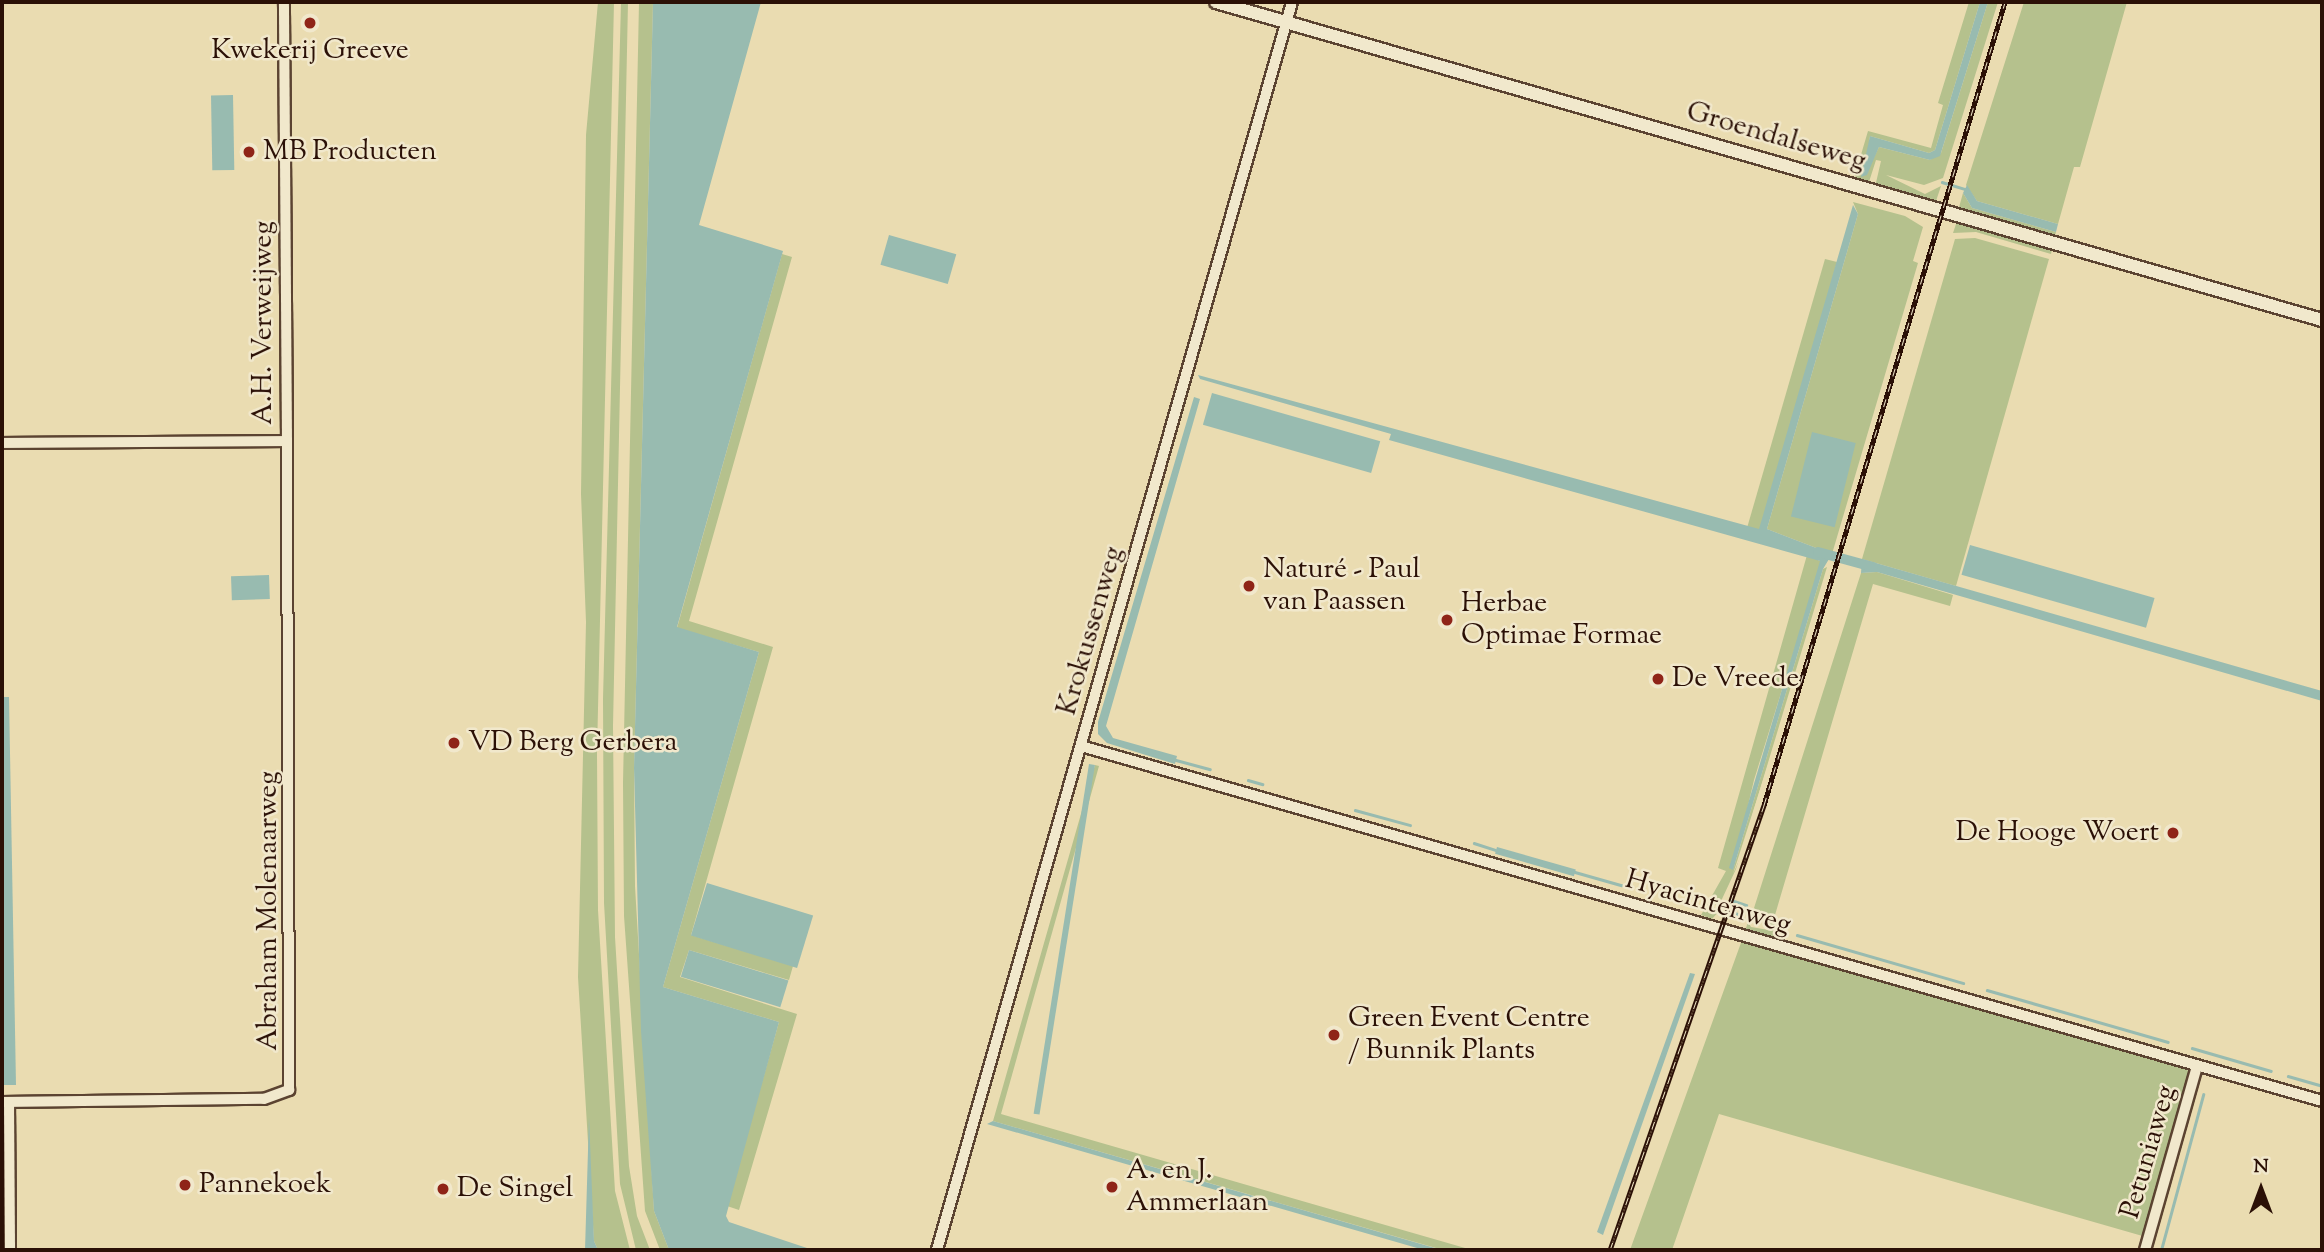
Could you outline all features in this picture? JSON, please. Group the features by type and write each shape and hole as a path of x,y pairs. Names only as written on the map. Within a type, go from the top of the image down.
{"street":[{"name":"A.H. Verweijweg","path":"2,443 287,441 284,2"},
{"name":"Groendalseweg","path":"1216,2 2322,320"},
{"name":"Krokussenweg","path":"937,1250 1292,2"},
{"name":"Abraham Molenaarweg","path":"5,1102 264,1099 289,1090 287,441"},
{"name":"Hyacintenweg","path":"1082,747 2322,1101"},
{"name":"Petuniaweg","path":"2145,1250 2197,1066"},
{"path":"5,1102 10,1250"}],"green space":[{"path":"598,2 614,2 597,753 598,910 615,1191 630,1250 598,1250 594,1241 578,977 586,622 581,494 586,135"},
{"path":"621,2 628,2 613,726 615,937 629,1166 637,1216 650,1250 636,1250 620,1184 604,903 603,699"},
{"path":"639,2 653,2 634,768 635,886 654,1211 669,1250 660,1250 645,1211 624,916 623,783"},
{"path":"1969,2 1980,2 1935,150 1929,153 1870,136 1865,175 1879,147 1930,160 1941,153 1988,2 1998,2 1943,178 1924,185 1886,175 1925,194 1941,186 1935,204 1875,187 1881,161 1876,160 1868,185 1858,182 1855,175 1868,131 1931,148 1943,105 1938,103"},
{"path":"2024,2 2127,2 2080,167 2074,167 2058,224 1977,201 1966,185"},
{"path":"1963,193 1972,208 2056,232 2054,239 1958,211"},
{"path":"1853,202 1905,216 1923,227 1913,261 1918,263 1832,554 1767,529 1858,214"},
{"path":"1957,221 2052,249 2051,254 1976,232 1953,233"},
{"path":"1975,238 2049,259 1956,586 1862,559 1955,239"},
{"path":"782,254 792,257 689,621 773,647 691,935 793,966 789,980 689,950 680,977 797,1014 739,1210 727,1206 779,1022 663,987 759,652 677,628"},
{"path":"1825,259 1837,262 1778,472 1760,529 1747,528"},
{"path":"1807,555 1820,561 1820,567 1754,780 1733,870 1823,569 1827,567 1736,869 1722,899 1709,910 1712,914 1720,910 1712,919 1701,915 1726,871 1718,868"},
{"path":"1877,572 1953,595 1950,606 1873,584 1773,921 1780,924 1782,933 1775,941 1745,931 1748,922 1751,927 1769,930 1754,908 1861,573"},
{"path":"1095,765 1099,766 1001,1114 1472,1250 1443,1250 993,1121"},
{"path":"1742,940 2186,1068 2191,1076 2146,1237 1719,1114 1672,1250 1630,1250"}],"water":[{"path":"653,2 761,2 699,225 783,251 677,627 759,652 663,987 779,1022 726,1216 729,1222 813,1250 669,1250 654,1211 641,1031 634,768"},
{"path":"1980,2 1988,2 1940,156 1930,160 1879,147 1867,175 1861,177 1870,136 1929,153 1935,150"},
{"path":"211,95 233,95 234,170 212,170"},
{"path":"1967,185 1977,201 2058,224 2056,232 1972,208 1963,193"},
{"path":"1853,205 1858,214 1767,529 1832,554 1823,569 1733,870 1729,868 1820,561 1389,440 1391,434 1200,379 1198,375 1759,529"},
{"path":"889,235 956,254 948,284 880,265"},
{"path":"1212,393 1380,441 1371,473 1203,425"},
{"path":"1194,397 1200,399 1106,726 1113,738 1177,756 1175,764 1107,743 1098,734 1098,722"},
{"path":"1812,432 1856,443 1835,527 1791,516"},
{"path":"1970,545 2155,598 2146,628 1961,575"},
{"path":"1862,559 2322,691 2322,701 1877,572 1861,573"},
{"path":"269,575 270,599 232,600 231,576"},
{"path":"2,697 9,697 16,1085 2,1085"},
{"path":"1089,764 1095,765 1040,1115 1034,1114"},
{"path":"1497,847 1576,870 1574,876 1495,854"},
{"path":"707,883 813,915 797,968 691,936"},
{"path":"689,950 788,980 780,1007 681,977"},
{"path":"1690,973 1695,974 1603,1235 1597,1232"},
{"path":"589,1117 594,1241 598,1250 585,1250"},
{"path":"993,1121 1442,1250 1424,1250 987,1124"}],"pier":[{"path":"1818,603 1746,844 1733,874 1789,699"}],"waterway":[{"path":"1942,182 1965,189"},
{"path":"1818,552 1873,567"},
{"path":"1176,760 1210,769"},
{"path":"1248,780 1262,784"},
{"path":"1355,810 1410,825"},
{"path":"1474,843 1495,850"},
{"path":"1575,872 1621,885"},
{"path":"1731,900 1746,905"},
{"path":"1729,908 1743,918"},
{"path":"1797,935 1963,983"},
{"path":"1987,990 2168,1042"},
{"path":"2192,1048 2271,1071"},
{"path":"2288,1076 2322,1086"},
{"path":"2161,1250 2203,1095"}],"railway":[{"path":"1610,1250 1764,805 2005,2"}],"place":[{"name":"Kwekerij Greeve","path":"310,23"},
{"name":"MB Producten","path":"249,152"},
{"name":"Naturé - Paul van Paassen","path":"1249,586"},
{"name":"Herbae Optimae Formae","path":"1447,620"},
{"name":"De Vreede","path":"1658,679"},
{"name":"VD Berg Gerbera","path":"454,743"},
{"name":"De Hooge Woert","path":"2173,833"},
{"name":"Green Event Centre / Bunnik Plants","path":"1334,1035"},
{"name":"Pannekoek","path":"185,1185"},
{"name":"A. en J. Ammerlaan","path":"1112,1187"},
{"name":"De Singel","path":"443,1189"}]}
